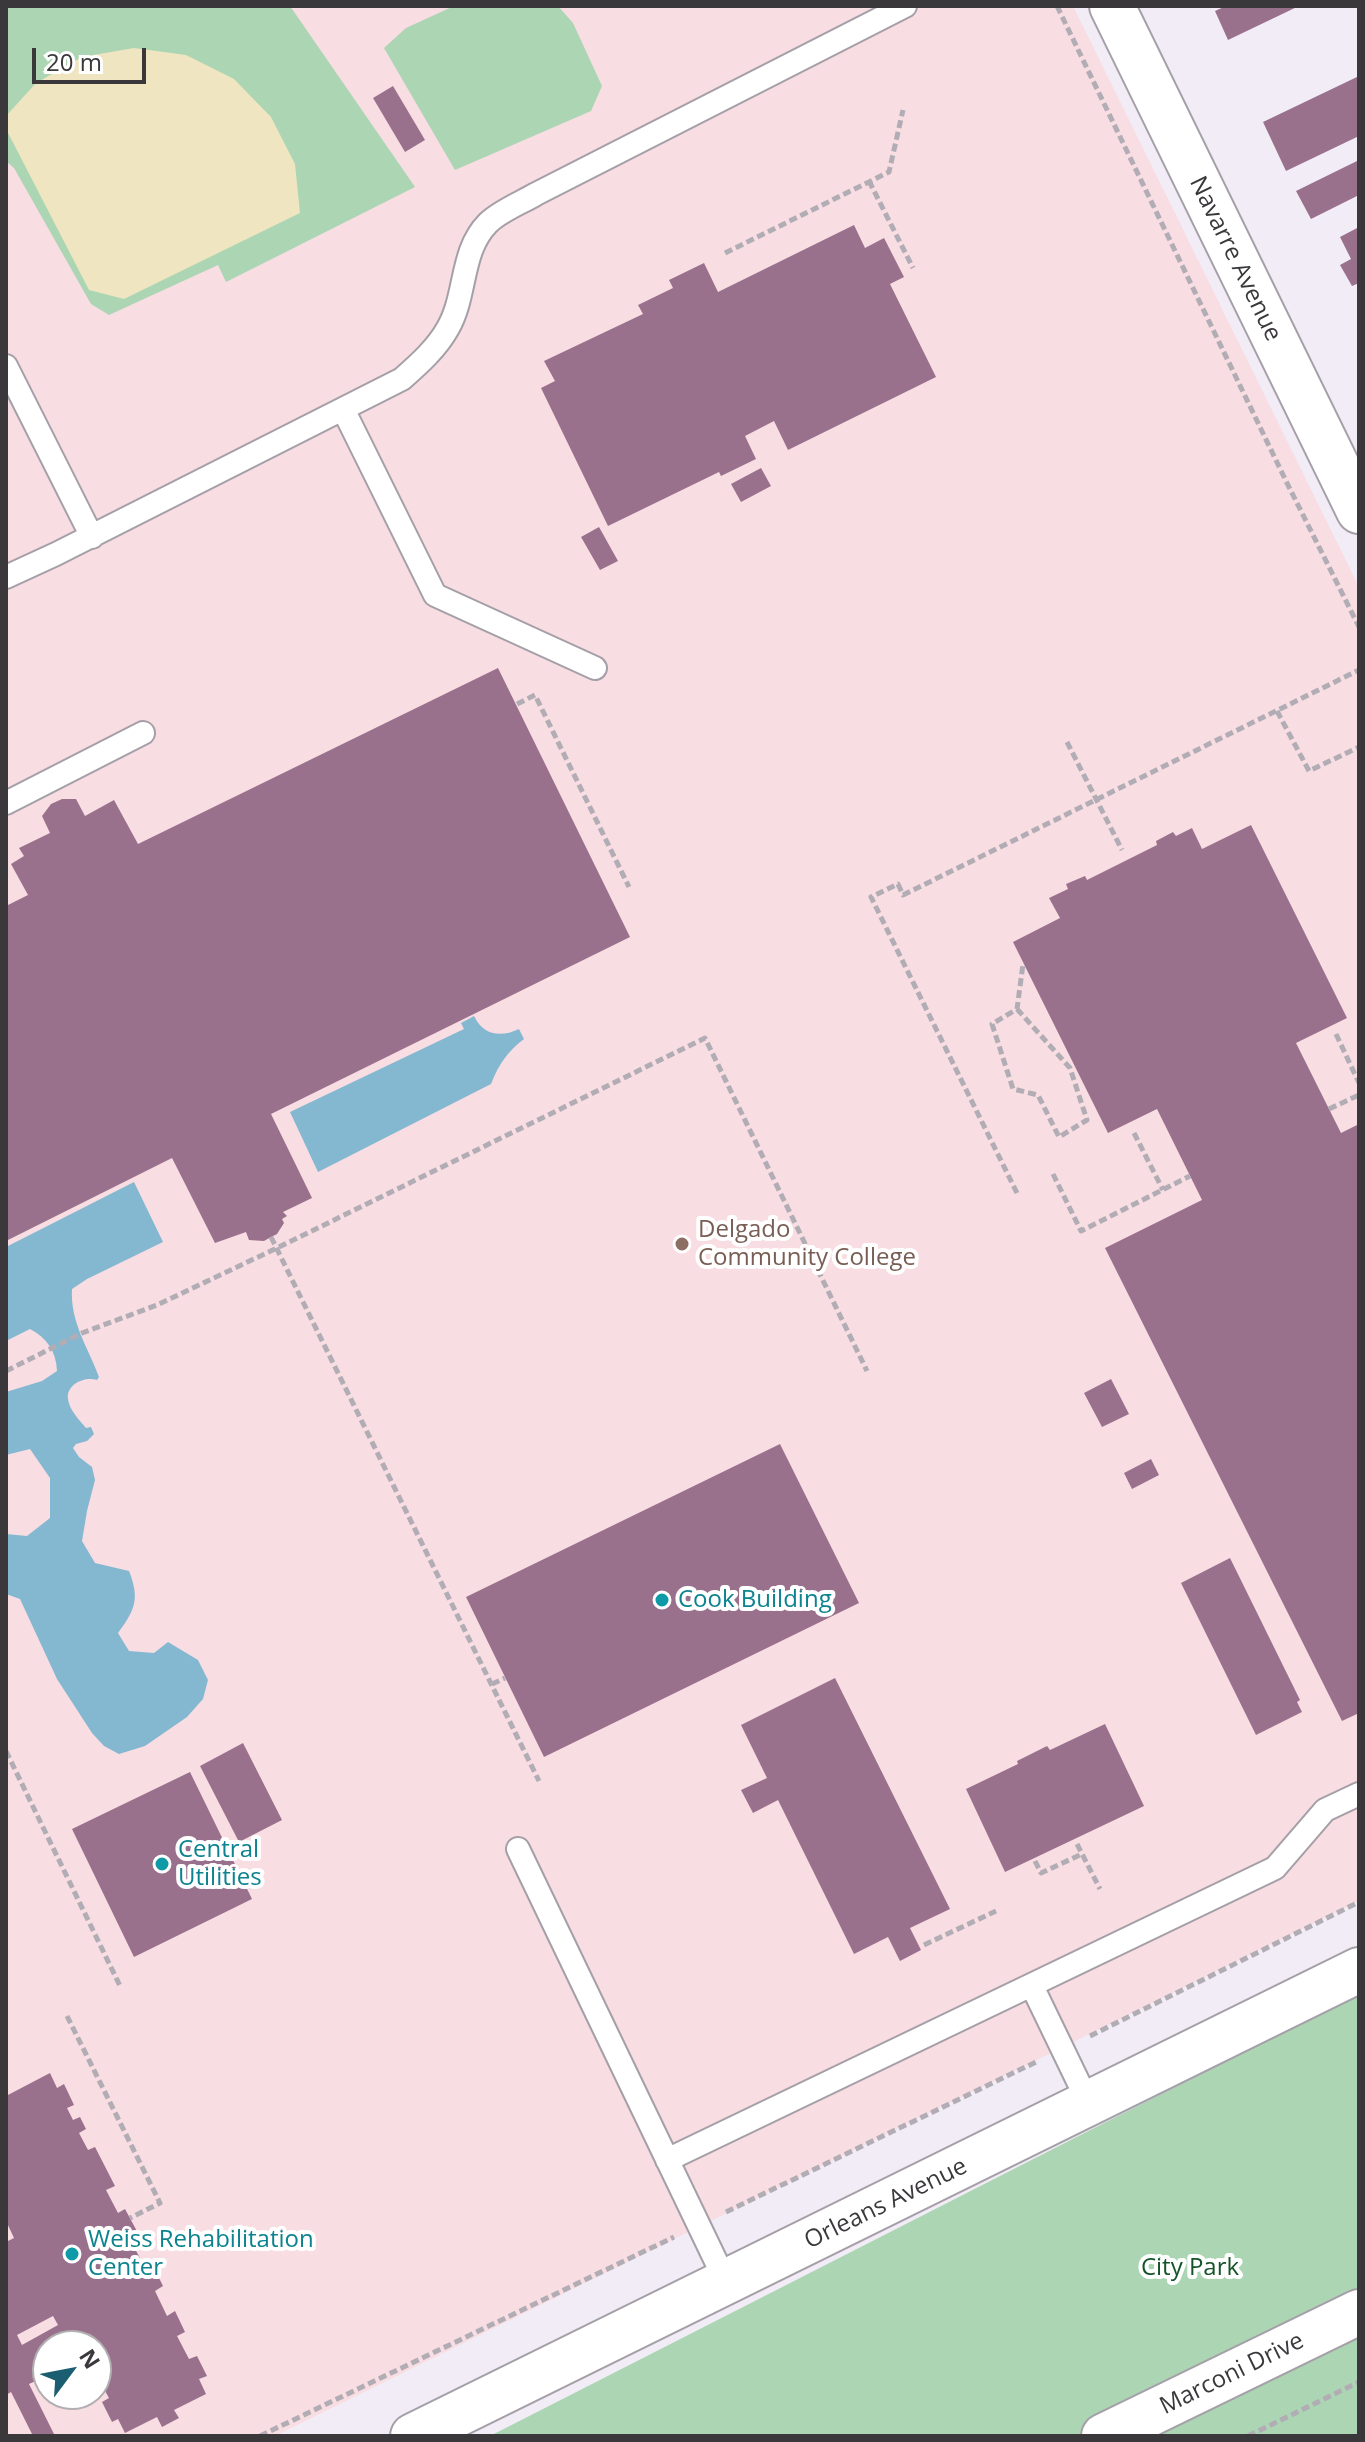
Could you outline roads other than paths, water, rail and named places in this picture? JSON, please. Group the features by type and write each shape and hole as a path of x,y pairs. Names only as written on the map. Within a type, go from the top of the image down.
{"street":[{"name":"Navarre Avenue","path":"1112,6 1359,511"},
{"name":"Orleans Avenue","path":"413,2436 1359,1970"},
{"name":"Marconi Drive","path":"1104,2436 1359,2312"}],"lane":[{"path":"6,577 92,537 402,379 429,354 449,327 461,294 472,245 489,222 536,194 905,6"},
{"path":"6,366 92,537"},
{"path":"343,409 435,595 595,668"},
{"path":"6,803 143,733"},
{"path":"667,2160 1275,1868 1325,1810 1359,1794"},
{"path":"518,1849 726,2282"},
{"path":"1032,1986 1089,2104"}],"water":[{"path":"474,1016 487,1031 499,1034 519,1029 524,1039 504,1059 491,1084 318,1172 290,1112 464,1029 461,1023"},
{"path":"134,1182 163,1242 72,1289 77,1323 99,1377 97,1380 77,1382 68,1394 72,1410 86,1428 91,1427 94,1434 73,1448 92,1467 95,1480 82,1541 95,1563 129,1571 134,1604 118,1633 129,1651 154,1653 168,1642 198,1660 208,1680 203,1699 187,1717 145,1746 119,1754 104,1746 92,1733 57,1679 20,1599 6,1594 6,1534 27,1536 50,1518 50,1478 30,1449 6,1455 6,1392 42,1381 57,1371 50,1346 30,1329 6,1341 6,1247"}],"place":[{"name":"Delgado Community College","path":"682,1244"},
{"name":"Cook Building","path":"662,1600"},
{"name":"Central Utilities","path":"162,1864"},
{"name":"Weiss Rehabilitation Center","path":"72,2254"}],"park label":[{"name":"City Park","path":"1190,2268"}]}
